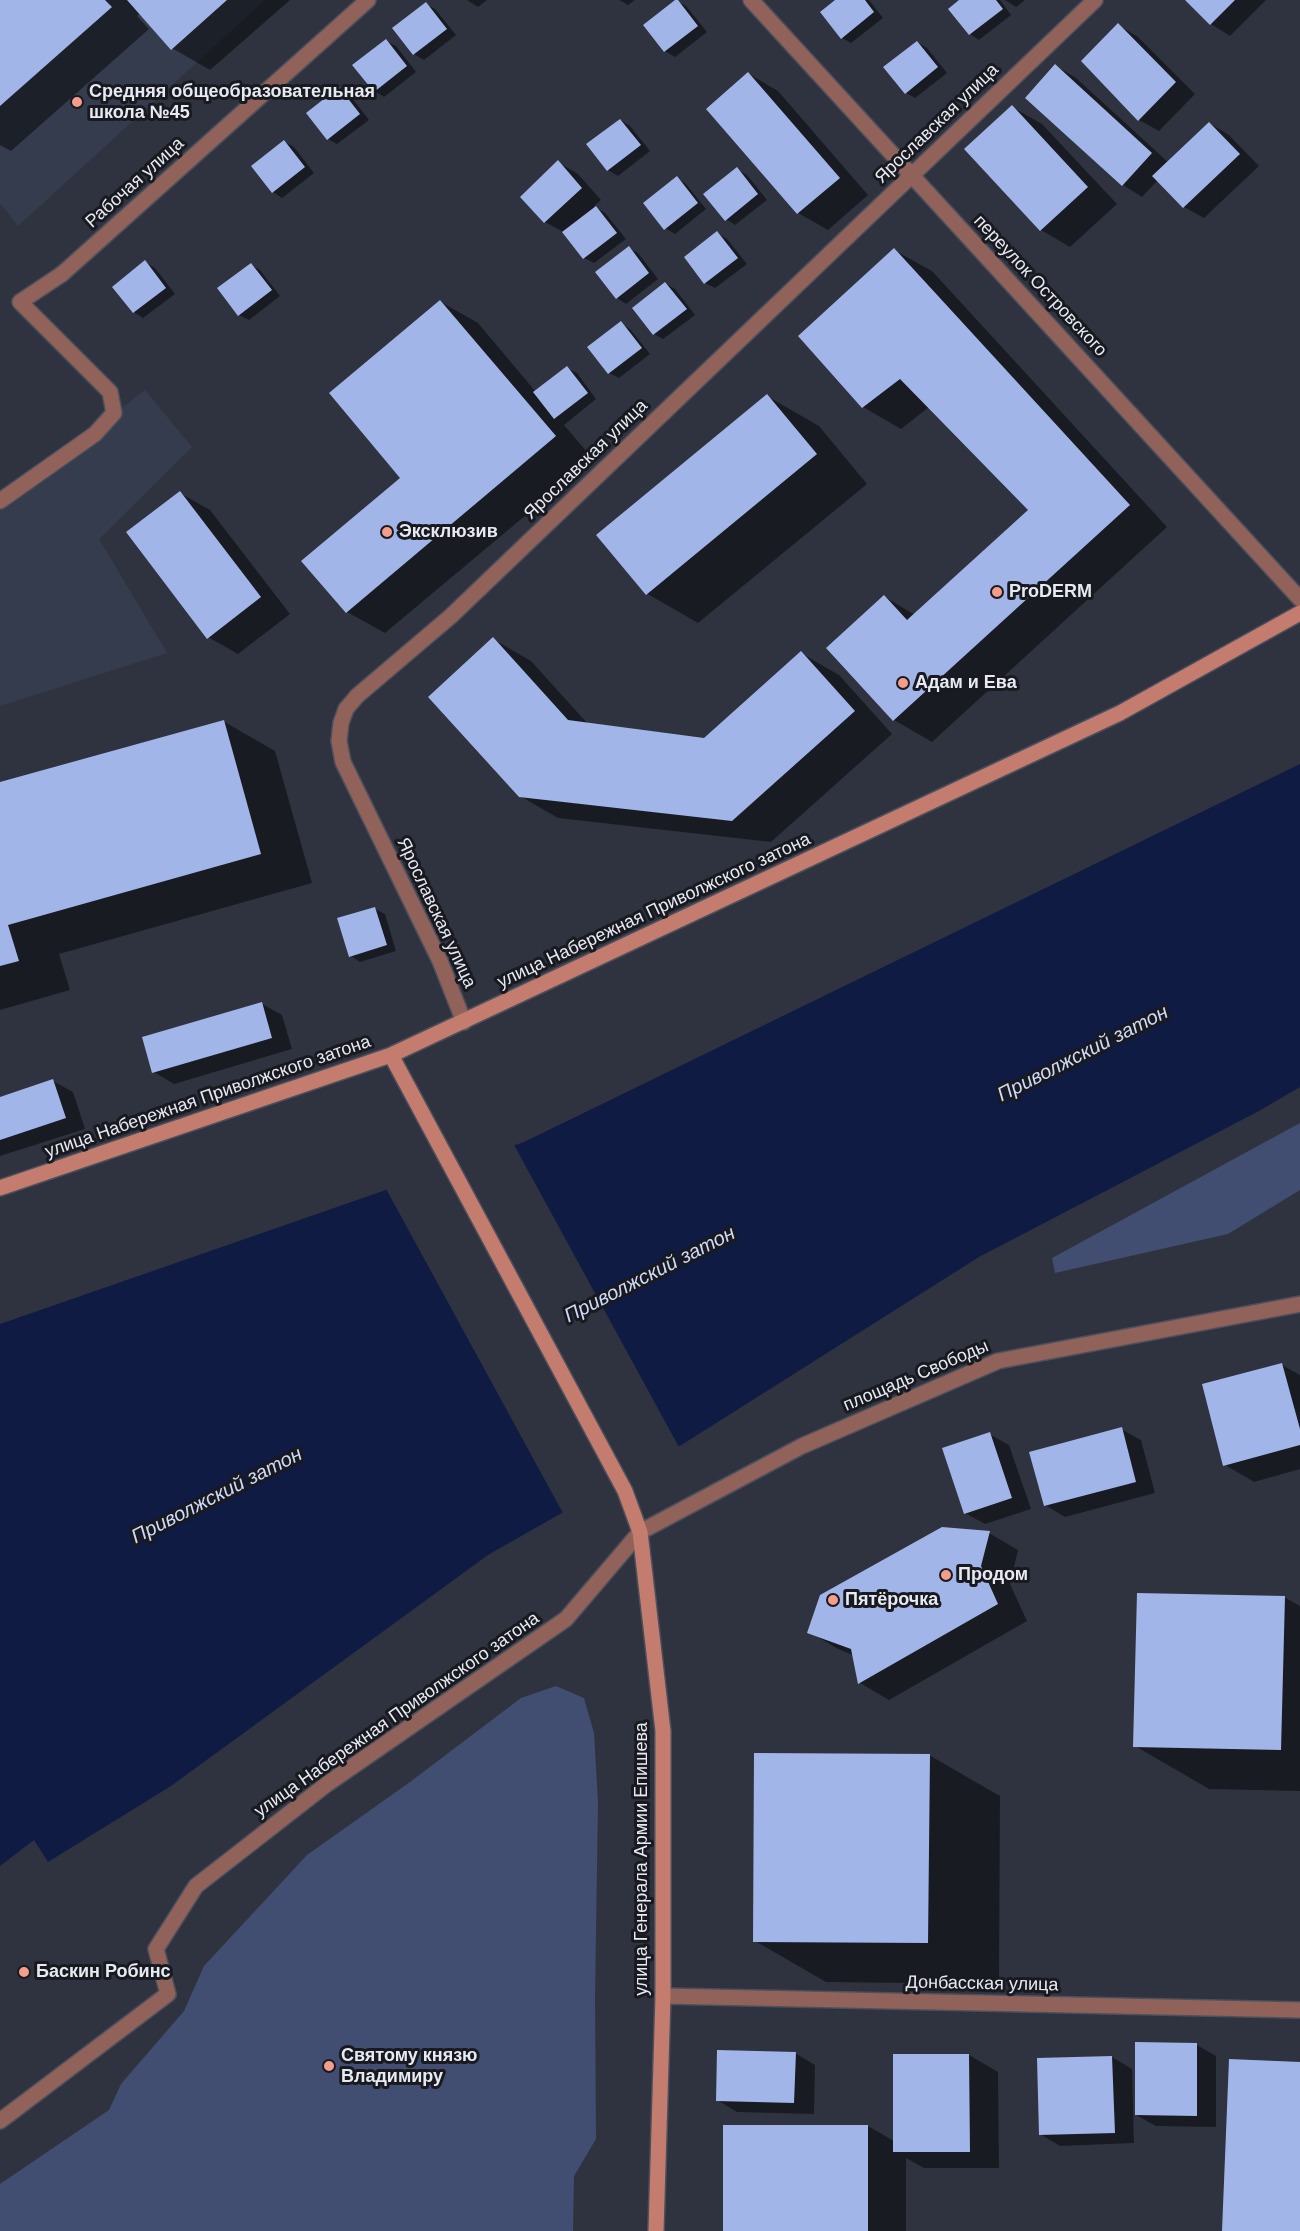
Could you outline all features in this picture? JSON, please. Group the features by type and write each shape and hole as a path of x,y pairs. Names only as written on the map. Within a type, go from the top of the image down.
{"main road":[{"name":"улица Набережная Приволжского затона","path":"0,1188 391,1055 1120,712 1300,613"},
{"name":"улица Генерала Армии Епишева","path":"391,1055 625,1491 640,1532 663,1731 663,1996 656,2231"}],"street":[{"name":"Рабочая улица","path":"0,501 95,434 114,413 110,392 20,302 63,274 368,0"},
{"name":"переулок Островского","path":"750,0 1300,599"},
{"name":"Ярославская улица","path":"464,1022 440,961 343,762 339,741 341,723 346,709 357,696 451,616 1095,0"},
{"name":"площадь Свободы","path":"640,1532 802,1446 998,1361 1300,1304"},
{"name":"улица Набережная Приволжского затона","path":"0,2121 168,1994 156,1949 195,1886 327,1784 566,1619 640,1532"},
{"name":"Донбасская улица","path":"663,1996 1300,2010"}],"shaded area":[{"name":"Средняя общеобразовательная школа №45","path":"0,0 265,0 18,226 0,203"},
{"path":"145,390 192,447 99,539 167,653 0,706 0,503"},
{"path":"1300,1123 1300,1190 1228,1234 1055,1273 1052,1258"},
{"path":"556,1686 584,1698 594,1733 598,1802 595,1997 596,2139 574,2176 573,2231 0,2231 0,2184 109,2110 121,2084 184,2011 204,1966 307,1855 410,1782 521,1698"}],"water":[{"name":"Приволжский затон","path":"1300,764 1300,1087 1259,1111 979,1257 683,1444 488,1555 171,1786 48,1862 34,1840 0,1866 0,1324 524,1142"}],"pier":[{"path":"513,1143 680,1449 564,1515 385,1187"}],"building":[{"path":"0,0 105,0 112,7 0,106"},
{"path":"127,0 227,0 171,50"},
{"path":"678,0 698,26 664,52 643,25"},
{"path":"835,0 865,0 874,12 841,39 820,12"},
{"path":"959,0 996,0 1003,9 969,35 948,9"},
{"path":"1185,0 1235,0 1210,25"},
{"path":"426,2 447,29 413,55 392,28"},
{"path":"1118,23 1176,82 1138,121 1081,61"},
{"path":"386,39 407,66 374,92 352,65"},
{"path":"917,41 938,67 905,94 883,67"},
{"path":"1055,64 1152,153 1122,186 1025,98"},
{"path":"748,72 840,178 797,214 706,109"},
{"path":"339,87 360,114 327,140 306,113"},
{"path":"1012,105 1088,187 1040,231 964,149"},
{"path":"620,119 641,145 607,171 586,144"},
{"path":"1209,122 1240,154 1183,208 1152,176"},
{"path":"284,140 305,167 272,193 251,166"},
{"path":"558,160 582,188 544,223 520,197"},
{"path":"737,167 758,194 725,221 703,194"},
{"path":"677,176 698,203 664,230 643,203"},
{"path":"596,206 617,233 583,259 562,232"},
{"path":"717,231 738,258 704,284 684,257"},
{"path":"629,246 649,273 616,299 595,272"},
{"path":"894,248 1130,505 893,721 826,648 884,595 907,620 1028,510 900,379 862,408 798,336"},
{"path":"145,260 166,288 133,313 112,287"},
{"path":"251,263 272,290 238,316 217,288"},
{"path":"665,282 687,309 653,335 632,308"},
{"path":"440,300 556,436 346,613 301,561 400,478 329,393"},
{"path":"621,321 642,348 608,374 587,347"},
{"path":"567,366 588,393 554,419 533,392"},
{"path":"767,394 817,454 646,595 596,535"},
{"path":"180,491 261,597 207,639 126,532"},
{"path":"493,637 568,720 704,738 801,651 855,711 732,821 519,797 428,697"},
{"path":"224,720 261,854 8,925 19,961 0,966 0,782"},
{"path":"375,907 387,945 349,957 337,918"},
{"path":"262,1002 272,1038 152,1073 142,1037"},
{"path":"53,1079 66,1118 0,1140 0,1097"},
{"path":"1282,1363 1300,1429 1300,1445 1223,1466 1202,1384"},
{"path":"1122,1427 1136,1482 1044,1506 1029,1452"},
{"path":"990,1432 1012,1498 964,1514 942,1448"},
{"path":"942,1527 990,1531 981,1566 998,1604 858,1684 851,1649 807,1633 820,1595"},
{"path":"1137,1593 1285,1596 1281,1750 1133,1747"},
{"path":"754,1753 930,1754 928,1943 753,1942"},
{"path":"1135,2042 1197,2043 1197,2116 1135,2115"},
{"path":"717,2050 796,2052 794,2103 716,2101"},
{"path":"893,2054 969,2054 970,2152 893,2152"},
{"path":"1112,2056 1115,2133 1039,2135 1037,2058"},
{"path":"1229,2059 1300,2062 1300,2231 1222,2231"},
{"path":"723,2125 868,2125 868,2231 723,2231"}],"place":[{"name":"Средняя общеобразовательная школа №45","path":"77,102"},
{"name":"Эксклюзив","path":"387,532"},
{"name":"ProDERM","path":"997,592"},
{"name":"Адам и Ева","path":"903,683"},
{"name":"Продом","path":"946,1575"},
{"name":"Пятёрочка","path":"833,1600"},
{"name":"Баскин Робинс","path":"24,1972"},
{"name":"Святому князю Владимиру","path":"329,2066"}]}
